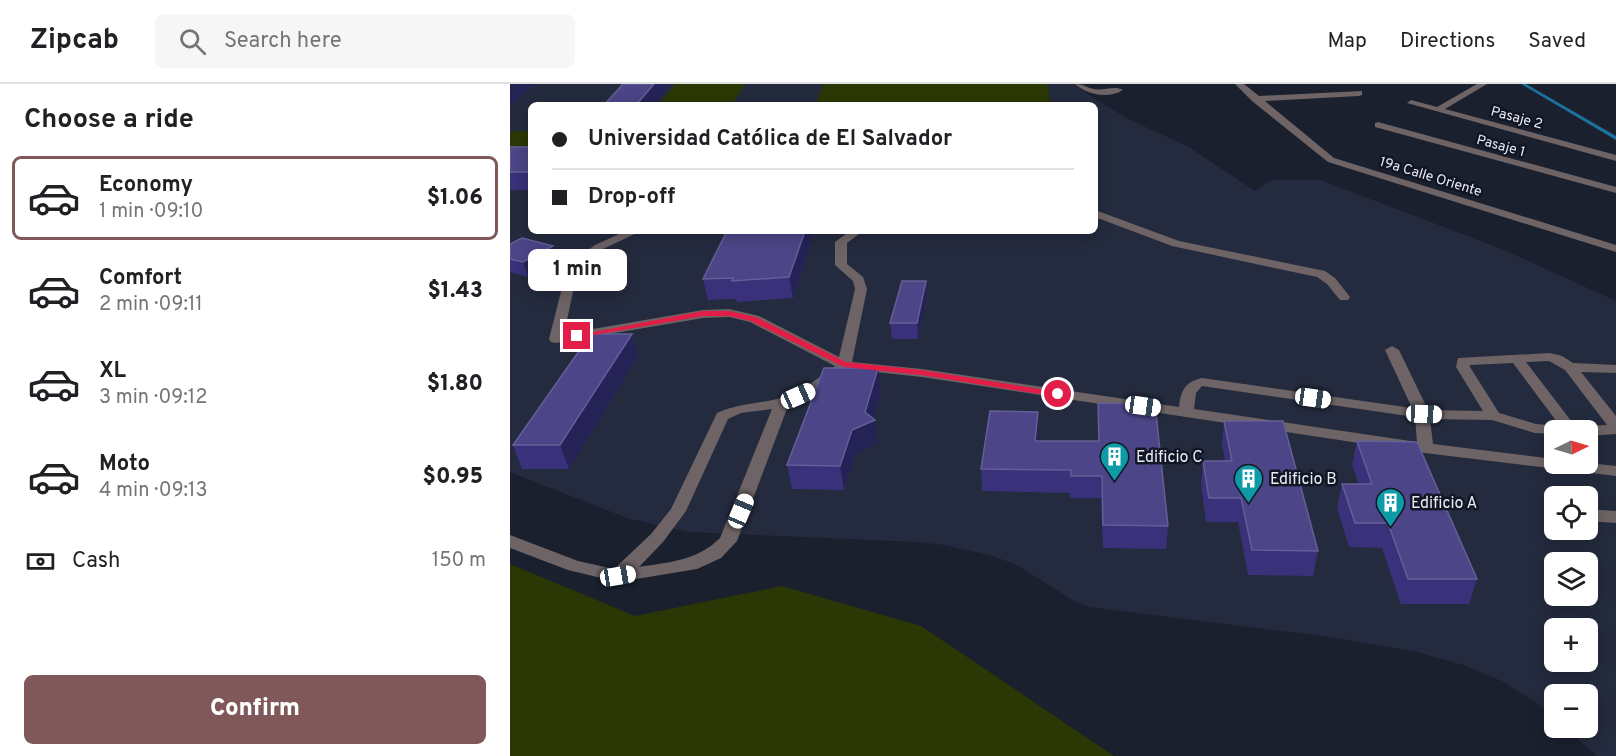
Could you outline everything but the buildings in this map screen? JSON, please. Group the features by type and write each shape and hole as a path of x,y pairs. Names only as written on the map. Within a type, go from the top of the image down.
{"street":[{"path":"1079,84 1091,92 1119,90"},
{"name":"19a Calle Oriente","path":"1239,84 1331,160 1614,245"},
{"path":"1438,110 1483,84"},
{"path":"1256,99 1359,93"},
{"name":"Pasaje 2","path":"1411,103 1616,158"},
{"name":"Pasaje 1","path":"1378,125 1616,190"},
{"path":"1098,214 1176,244 1321,274 1331,281 1344,297"},
{"path":"628,234 599,247 572,267 556,339 703,314 729,313 753,319 844,365 921,373 1425,448 1616,471"},
{"path":"618,576 657,538 678,511 722,416 738,409 783,402 814,389 844,365 861,289 859,280 841,265 841,242 853,234"},
{"path":"1392,350 1424,414 1427,433 1425,448"},
{"path":"1493,416 1461,363 1467,360 1550,357 1570,367 1616,369"},
{"path":"1516,358 1563,420"},
{"path":"1570,367 1615,425 1614,430 1598,431"},
{"path":"1186,413 1190,387 1202,382 1424,414 1493,416 1544,429"},
{"path":"510,541 573,566 618,576 691,565 715,554 728,541 783,402"},
{"path":"1598,516 1616,517"}],"shaded area":[{"path":"510,84 1072,84 1128,119 1187,146 1255,191 1272,180 1320,180 1502,249 1616,301 1616,756 1597,756 1576,738 1598,738 1598,684 1544,684 1544,709 1502,681 1463,665 1414,651 1331,637 1089,607 1074,601 1017,565 990,555 944,545 688,532 627,518 510,472"}],"green space":[{"path":"675,84 745,84 734,102 661,102"},
{"path":"823,84 1047,84 1050,102 817,102"},
{"path":"515,131 528,131 528,160 510,160 510,135"},
{"path":"510,564 635,616 782,586 921,626 1114,756 510,756"}],"waterway":[{"path":"1523,84 1616,138"}],"place":[{"name":"Edificio C","path":"1115,482"},
{"name":"Edificio B","path":"1249,504"},
{"name":"Edificio A","path":"1390,528"}],"route":[{"path":"577,336 703,314 729,313 753,319 844,365 921,373 1058,394"}]}
